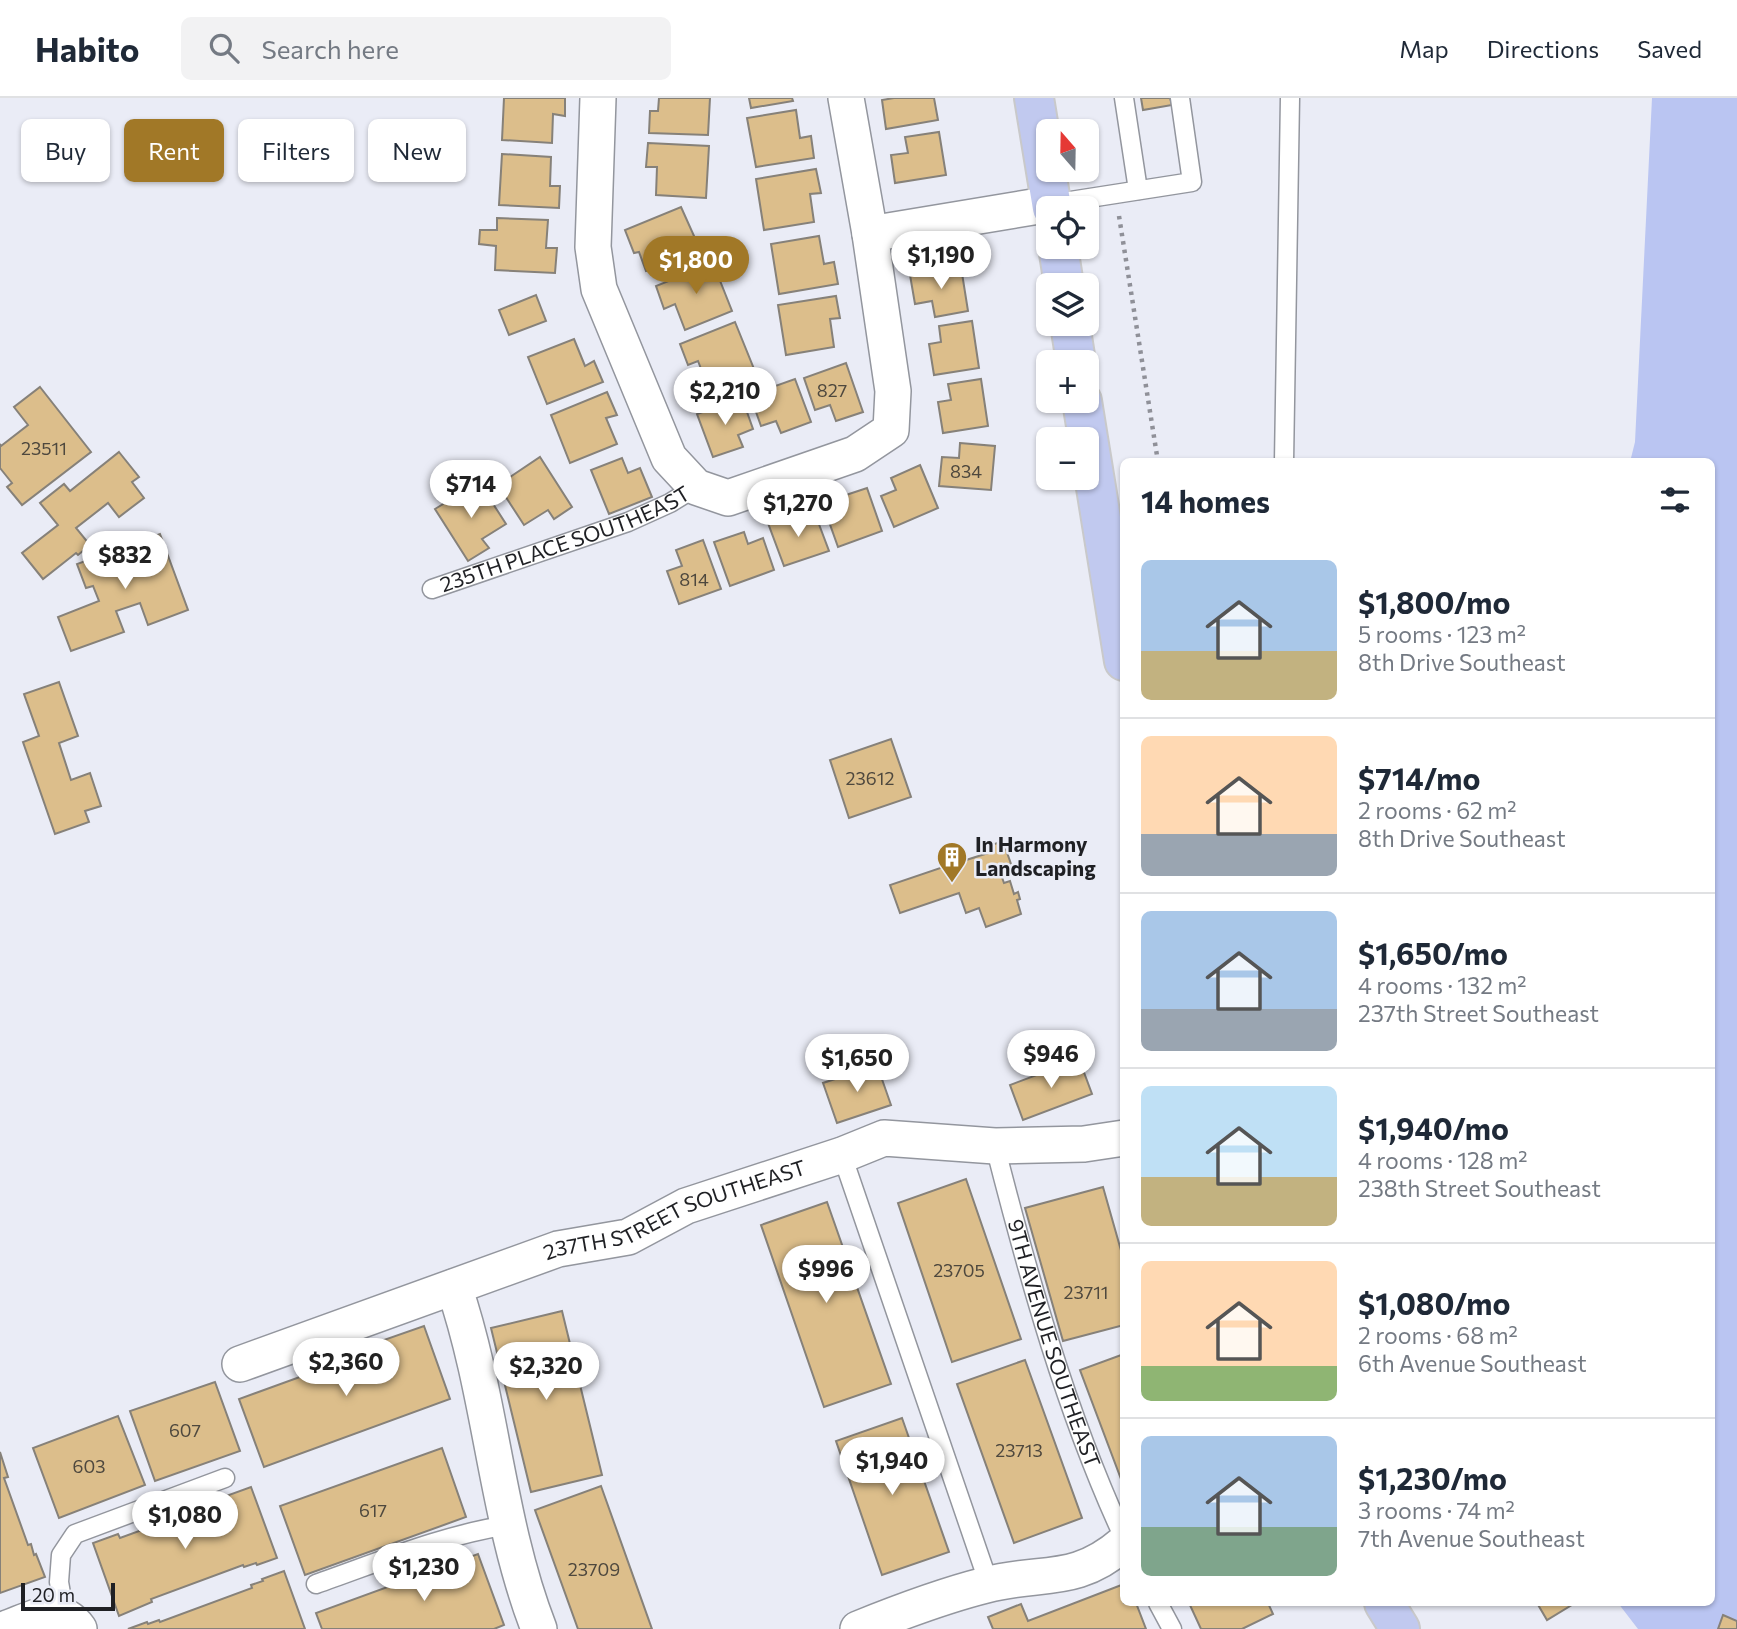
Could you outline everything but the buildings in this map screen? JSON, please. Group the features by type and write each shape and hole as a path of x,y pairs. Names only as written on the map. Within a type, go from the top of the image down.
{"main road":[{"path":"1034,98 1049,196"},
{"path":"1084,413 1120,636"},
{"path":"1386,1606 1400,1629"}],"street":[{"path":"598,98 593,247 599,289 668,458 696,486"},
{"path":"846,98 870,233 1036,208"},
{"name":"235TH PLACE SOUTHEAST","path":"696,486 728,498 855,454 891,430 893,391 870,233"},
{"name":"237TH STREET SOUTHEAST","path":"240,1364 558,1249 628,1237 686,1206 842,1155 884,1138 995,1146 1084,1144 1120,1139"},
{"path":"454,1287 468,1326 480,1376 519,1569 539,1629"},
{"path":"858,1629 941,1598 989,1584 1021,1578 1061,1576 1089,1568 1120,1546"},
{"path":"5,1629 44,1615 59,1613 72,1623"}],"lane":[{"path":"1124,98 1138,190"},
{"path":"1099,197 1192,182 1180,98"},
{"path":"1284,458 1290,98"},
{"name":"235TH PLACE SOUTHEAST","path":"432,589 628,522 670,503 696,486"},
{"name":"9TH AVENUE SOUTHEAST","path":"995,1146 1024,1262 1083,1441 1120,1529"},
{"path":"842,1155 989,1584"},
{"path":"72,1623 59,1582 61,1555 75,1534 225,1478"},
{"path":"316,1584 446,1538 509,1525"},
{"path":"1160,1606 1172,1629"}],"path":[{"path":"1116,194 1157,458"}],"shaded area":[{"path":"1652,98 1737,98 1737,1629 1638,1629 1620,1606 1715,1606 1715,458 1631,458 1635,442"}],"place":[{"name":"In Harmony Landscaping","path":"952,884"}]}
